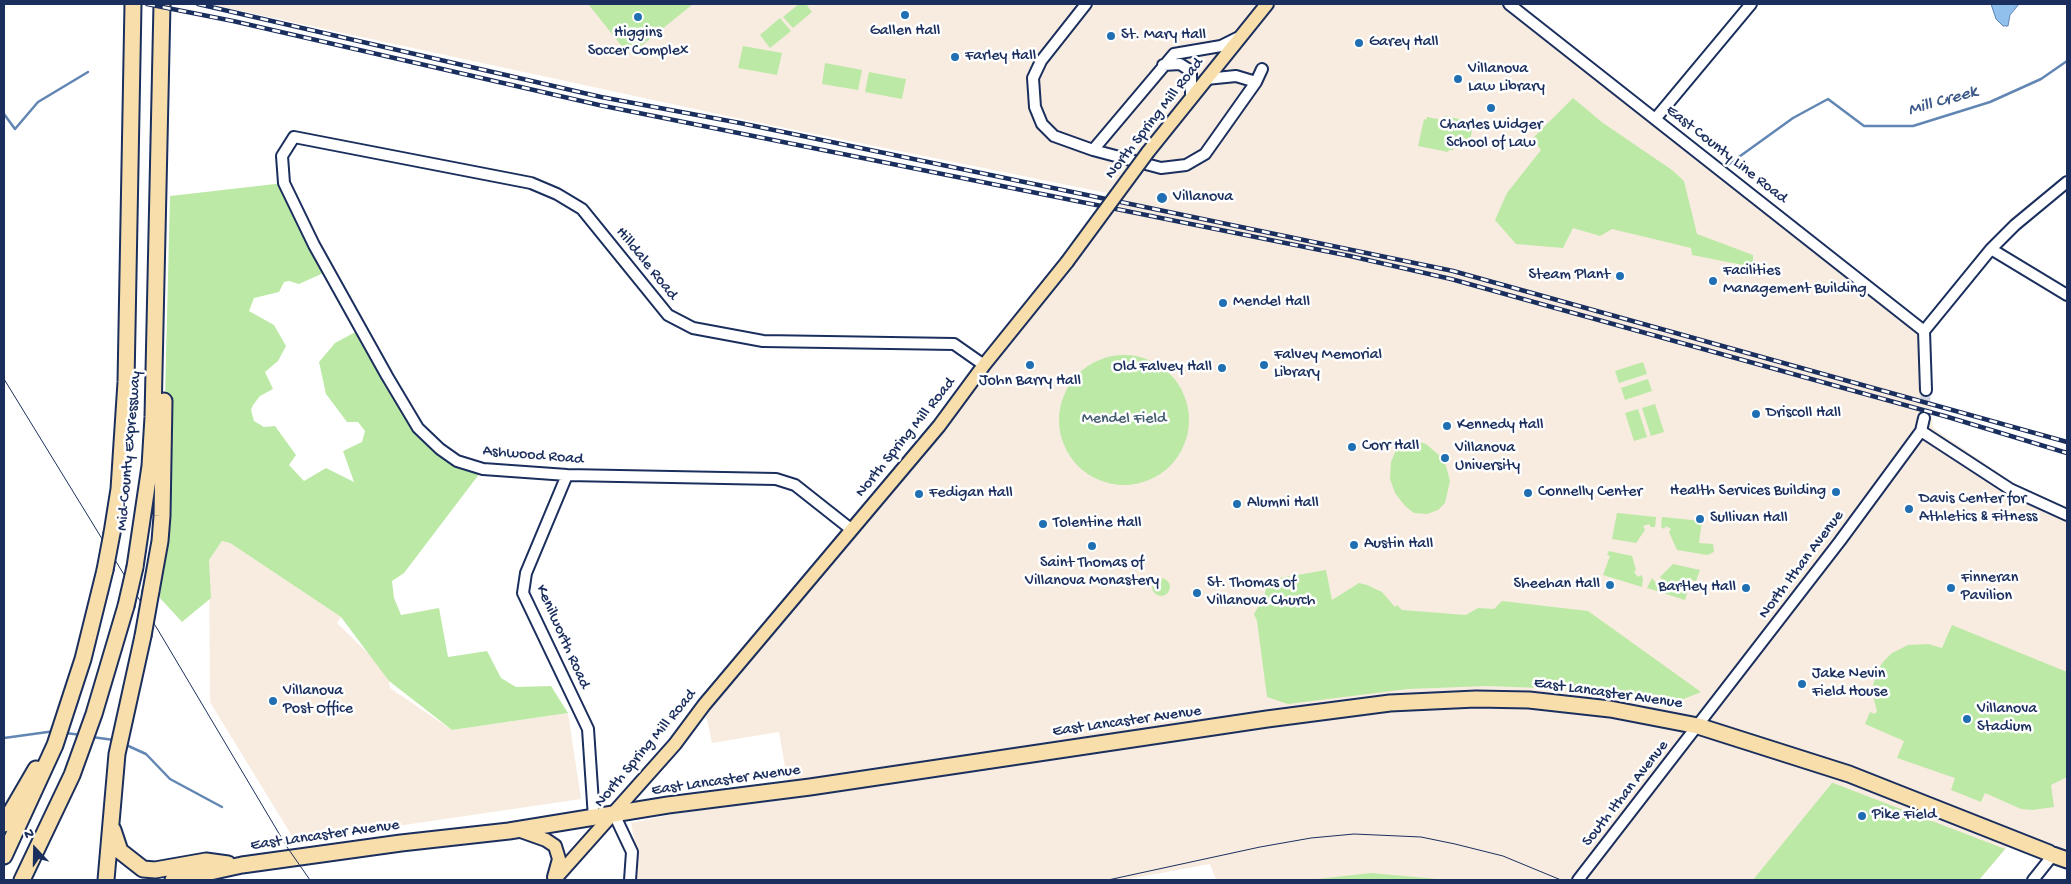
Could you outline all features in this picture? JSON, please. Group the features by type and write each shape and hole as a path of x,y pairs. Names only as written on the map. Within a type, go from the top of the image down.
{"highway":[{"name":"Mid-County Expressway","path":"4,856 55,741 69,702 105,570 119,489 126,382 133,4"},
{"name":"Mid-County Expressway","path":"22,880 60,803 94,714 126,606 135,567 150,466 157,282 162,4"},
{"path":"106,880 117,754 143,636 160,542 164,369 162,322 157,282"},
{"name":"East Lancaster Avenue","path":"173,880 242,865 401,843 518,830 614,814 1390,703 1447,700 1529,700 1610,709 1698,726 1849,774 2056,856"},
{"path":"4,824 55,741"},
{"path":"111,822 120,851 143,869 155,870 206,861 242,865"}],"main road":[{"name":"North Spring Mill Road","path":"553,880 614,814 939,426 984,365 1067,262 1148,152 1266,4"},
{"path":"518,830 546,840 555,846 560,859 553,880"}],"street":[{"path":"1086,4 1041,61 1033,78 1035,107 1042,124 1054,136 1093,150 1161,168 1186,165 1205,154 1256,82 1262,69"},
{"name":"East County Line Road","path":"1509,4 1924,330"},
{"path":"1656,118 1751,4"},
{"path":"1093,150 1174,54 1221,46 1233,41 1242,33"},
{"path":"1163,65 1180,64 1191,71 1191,98"},
{"path":"1206,79 1236,76 1256,82"},
{"name":"Hilldale Road","path":"294,137 531,183 557,194 582,209 668,315 693,328 763,341 954,344 984,365"},
{"name":"Ashwood Road","path":"294,137 282,156 284,183 314,244 418,428 440,449 457,461 483,470 567,475 776,479 795,485 852,530"},
{"path":"1926,390 1924,330 1991,250 2015,225 2067,182"},
{"path":"1991,250 2067,295"},
{"name":"North Ithan Avenue","path":"1698,726 1921,431 1924,418"},
{"path":"1921,431 2010,489 2067,515"},
{"name":"Kenilworth Road","path":"567,475 526,573 523,593 588,729 594,818"},
{"name":"South Ithan Avenue","path":"1578,880 1698,726"},
{"path":"614,814 632,852 630,880"},
{"path":"2033,880 2056,856"}],"shaded area":[{"name":"Villanova University","path":"209,4 1512,4 1924,331 1933,428 2022,489 2067,509 2067,860 2014,839 1979,880 1216,880 1210,864 1123,880 634,880 637,854 631,823 789,789 779,732 712,743 704,705 816,571 1038,294 1107,193 741,119"},
{"path":"222,541 230,543 341,617 337,623 376,661 389,681 390,688 452,730 568,713 581,799 295,841 210,702 209,560"}],"green space":[{"name":"Higgins Soccer Complex","path":"588,4 693,4 635,51 625,50"},
{"path":"799,4 806,4 812,12 793,28 783,17"},
{"path":"780,18 791,31 770,48 760,35"},
{"path":"743,46 782,53 777,75 738,68"},
{"path":"825,63 862,70 858,90 822,84"},
{"path":"869,72 906,79 902,99 865,92"},
{"path":"1573,98 1603,123 1672,170 1684,181 1697,234 1753,255 1753,267 1692,255 1691,248 1612,229 1600,236 1573,228 1563,248 1516,244 1495,220 1507,193 1541,150 1532,139"},
{"path":"1444,116 1474,122 1469,144 1455,141 1453,150 1448,152 1418,146 1424,119 1426,120 1427,117 1443,120"},
{"path":"284,183 328,271 299,284 289,281 284,282 279,292 254,298 249,311 274,325 286,346 278,361 265,372 273,389 260,396 253,405 251,410 254,421 264,427 275,426 296,455 289,465 304,481 326,468 354,482 343,451 362,442 365,431 358,422 347,422 326,394 319,362 335,343 361,329 418,428 440,449 483,469 404,573 392,581 394,598 401,615 439,608 448,657 487,651 501,678 516,687 551,686 568,713 452,730 389,681 341,617 230,543 222,541 209,560 211,598 182,622 160,598 170,196"},
{"name":"Mendel Field","path":"1124,355 1137,356 1149,360 1170,374 1184,395 1188,407 1188,433 1184,445 1170,466 1149,480 1137,484 1124,485 1111,484 1099,480 1078,466 1064,445 1060,433 1059,420 1060,407 1064,395 1078,374 1099,360 1111,356"},
{"path":"1643,362 1647,374 1619,383 1615,371"},
{"path":"1648,379 1652,391 1625,400 1621,388"},
{"path":"1655,404 1664,432 1651,436 1642,408"},
{"path":"1638,409 1647,437 1634,441 1625,413"},
{"path":"1417,441 1426,444 1440,456 1446,466 1450,481 1445,503 1438,510 1427,514 1414,513 1405,506 1395,493 1390,479 1391,462 1396,450 1404,444"},
{"path":"1617,513 1656,517 1655,527 1651,527 1649,524 1643,526 1645,530 1636,543 1612,539"},
{"path":"1662,517 1702,521 1699,543 1713,544 1714,552 1707,555 1677,550 1669,532 1671,529 1666,526 1664,529 1661,527"},
{"path":"1609,551 1632,556 1636,570 1634,572 1638,577 1641,575 1643,578 1642,587 1603,575 1610,556 1607,555"},
{"path":"1673,564 1700,570 1696,581 1691,580 1685,600 1647,588 1652,578 1656,583 1662,581 1660,577"},
{"path":"1326,570 1332,600 1359,583 1382,592 1395,607 1397,605 1402,610 1466,615 1478,608 1494,609 1502,601 1588,611 1701,692 1676,702 1630,695 1566,689 1487,686 1408,689 1288,704 1267,697 1257,621 1254,614 1264,597 1268,580"},
{"path":"1157,578 1165,578 1170,583 1168,594 1157,596 1152,591 1152,583"},
{"name":"Villanova Stadium","path":"1952,625 2067,672 2067,777 2051,785 2054,807 2032,810 2021,809 1985,793 1981,802 1951,790 1955,778 1897,758 1904,741 1865,724 1870,712 1875,714 1877,711 1873,685 1878,669 1884,661 1892,653 1908,645 1928,644 1942,648"},
{"name":"Pike Field","path":"1832,783 2005,849 1979,880 1753,880"},
{"path":"1371,873 1448,880 1309,880"}],"water":[{"path":"1991,4 2019,4 2010,15 2008,26 2003,26 1996,19"}],"waterway":[{"name":"Mill Creek","path":"1725,167 1793,118 1828,99 1864,126 1913,126 1990,102 2041,79 2067,61"},
{"path":"4,114 15,129 38,102 88,72"},
{"path":"4,738 55,731"},
{"path":"65,733 82,735"},
{"path":"92,737 114,740"},
{"path":"124,744 146,754 170,779 222,807"}],"tunnel":[{"path":"1924,418 1926,390"}],"tram line":[{"path":"4,379 158,630 287,847 310,880"},
{"path":"1108,880 1260,847 1311,838 1354,834 1421,837 1455,844 1503,856 1561,880"}],"railway":[{"path":"147,4 233,21 599,105 1350,256 1451,279 1948,417 2067,453"},
{"path":"198,4 601,97 740,123 1453,271 2067,442"}],"place":[{"name":"Gallen Hall","path":"905,15"},
{"name":"Higgins Soccer Complex","path":"638,17"},
{"name":"St. Mary Hall","path":"1111,36"},
{"name":"Garey Hall","path":"1359,43"},
{"name":"Farley Hall","path":"955,57"},
{"name":"Villanova Law Library","path":"1458,79"},
{"name":"Charles Widger School of Law","path":"1491,108"},
{"name":"Villanova","path":"1162,198"},
{"name":"Steam Plant","path":"1620,276"},
{"name":"Facilities Management Building","path":"1713,281"},
{"name":"Mendel Hall","path":"1223,303"},
{"name":"John Barry Hall","path":"1030,365"},
{"name":"Falvey Memorial Library","path":"1264,365"},
{"name":"Old Falvey Hall","path":"1222,368"},
{"name":"Driscoll Hall","path":"1756,414"},
{"name":"Kennedy Hall","path":"1447,426"},
{"name":"Corr Hall","path":"1352,447"},
{"name":"Villanova University","path":"1445,458"},
{"name":"Health Services Building","path":"1836,492"},
{"name":"Connelly Center","path":"1528,493"},
{"name":"Fedigan Hall","path":"919,494"},
{"name":"Alumni Hall","path":"1237,504"},
{"name":"Davis Center for Athletics & Fitness","path":"1909,509"},
{"name":"Sullivan Hall","path":"1700,519"},
{"name":"Tolentine Hall","path":"1043,524"},
{"name":"Austin Hall","path":"1354,545"},
{"name":"Saint Thomas of Villanova Monastery","path":"1092,546"},
{"name":"Sheehan Hall","path":"1610,585"},
{"name":"Bartley Hall","path":"1746,588"},
{"name":"Finneran Pavilion","path":"1951,588"},
{"name":"St. Thomas of Villanova Church","path":"1197,593"},
{"name":"Jake Nevin Field House","path":"1802,684"},
{"name":"Villanova Post Office","path":"273,701"},
{"name":"Villanova Stadium","path":"1967,719"},
{"name":"Pike Field","path":"1862,816"}]}
